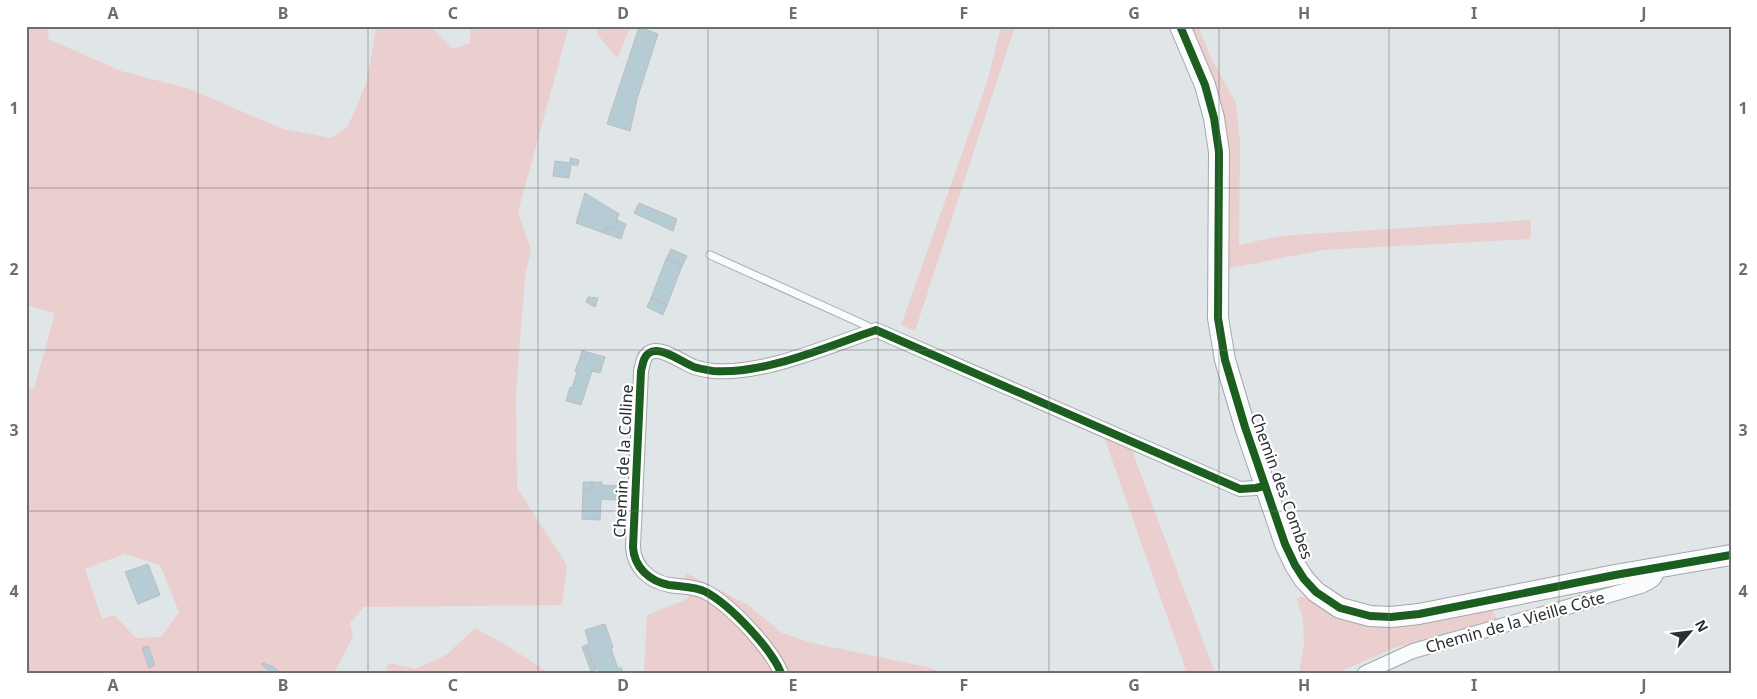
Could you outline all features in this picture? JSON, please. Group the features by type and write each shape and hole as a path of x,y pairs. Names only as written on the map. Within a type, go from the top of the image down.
{"street":[{"name":"Chemin des Combes","path":"1180,26 1205,85 1214,118 1219,152 1218,318 1225,360 1264,486 1285,544 1304,579 1316,592 1340,608 1370,616 1391,617 1419,614 1731,555"},
{"path":"876,330 1240,489 1264,486"},
{"name":"Chemin de la Colline","path":"781,673 777,662 757,638 722,604 706,592 691,586 668,584 658,580 644,572 636,564 632,547 641,371 644,358 656,350 696,368 714,371 741,370 777,363 876,330"},
{"name":"Chemin de la Vieille Côte","path":"1364,673 1413,651 1641,586 1655,578 1657,574 1656,568"}],"lane":[{"path":"710,256 876,330"}],"shaded area":[{"path":"26,26 49,26 48,39 121,71 190,89 283,129 331,138 348,126 366,84 376,30 375,26 430,26 453,49 470,43 470,26 569,26 518,212 531,250 525,277 516,392 517,488 567,565 562,605 364,607 350,623 353,637 334,673 26,673 26,387 34,389 55,313 26,305","holes":["124,554 160,565 179,612 161,637 136,638 114,615 102,619 85,569"]},
{"path":"596,26 631,26 617,58 598,35"},
{"path":"1001,26 1015,26 915,331 901,325 987,83"},
{"path":"1191,26 1198,26 1210,56 1236,103 1240,143 1239,245 1280,236 1531,220 1531,239 1323,250 1225,269 1229,171 1226,132 1221,101"},
{"path":"1104,437 1131,448 1215,673 1187,673"},
{"path":"686,573 748,605 782,633 812,643 927,667 943,673 787,673 783,661 768,642 684,581"},
{"path":"691,593 723,610 755,645 774,673 644,673 647,615 687,599"},
{"path":"1309,595 1371,625 1431,622 1492,609 1497,619 1394,648 1336,673 1299,673 1304,644 1303,620 1297,598"},
{"path":"475,628 506,645 549,673 385,673 389,663 416,669 446,655"}],"building":[{"path":"639,27 658,34 637,99 630,131 607,124"},
{"path":"570,158 579,160 578,165 571,165 569,178 553,176 555,161 570,163"},
{"path":"585,193 619,214 614,229 607,227 604,233 576,223"},
{"path":"639,203 677,219 673,231 634,213"},
{"path":"617,220 626,224 621,239 604,233 607,227 614,229"},
{"path":"671,249 687,256 682,266 666,259"},
{"path":"666,259 682,266 667,305 651,298"},
{"path":"588,297 598,298 595,307 586,302"},
{"path":"651,298 667,305 663,315 647,307"},
{"path":"582,350 587,352 585,359 580,358"},
{"path":"587,352 605,357 600,373 592,371 581,405 566,401 570,387 572,388 580,358 585,359"},
{"path":"583,482 592,482 592,490 583,489"},
{"path":"592,482 602,482 602,485 618,486 617,500 601,499 600,520 582,519 583,489 592,490"},
{"path":"148,564 160,595 138,604 125,572"},
{"path":"605,624 618,669 621,667 623,673 600,673 598,669 595,670 586,645 589,644 585,630"},
{"path":"586,645 595,670 591,671 582,647"},
{"path":"148,646 155,665 149,668 142,648"},
{"path":"261,664 271,665 278,671 277,673 271,673"}],"cycle path":[{"path":"1180,26 1205,85 1214,118 1219,152 1218,318 1225,360 1245,427 1285,544 1304,579 1316,592 1340,608 1370,616 1391,617 1419,614 1615,575 1731,555"},
{"path":"781,673 776,663 749,628 716,598 697,589 669,585 655,580 644,572 636,561 633,547 641,371 644,359 649,353 659,351 694,367 713,371 753,369 796,358 876,330 1240,489 1264,486"}]}
